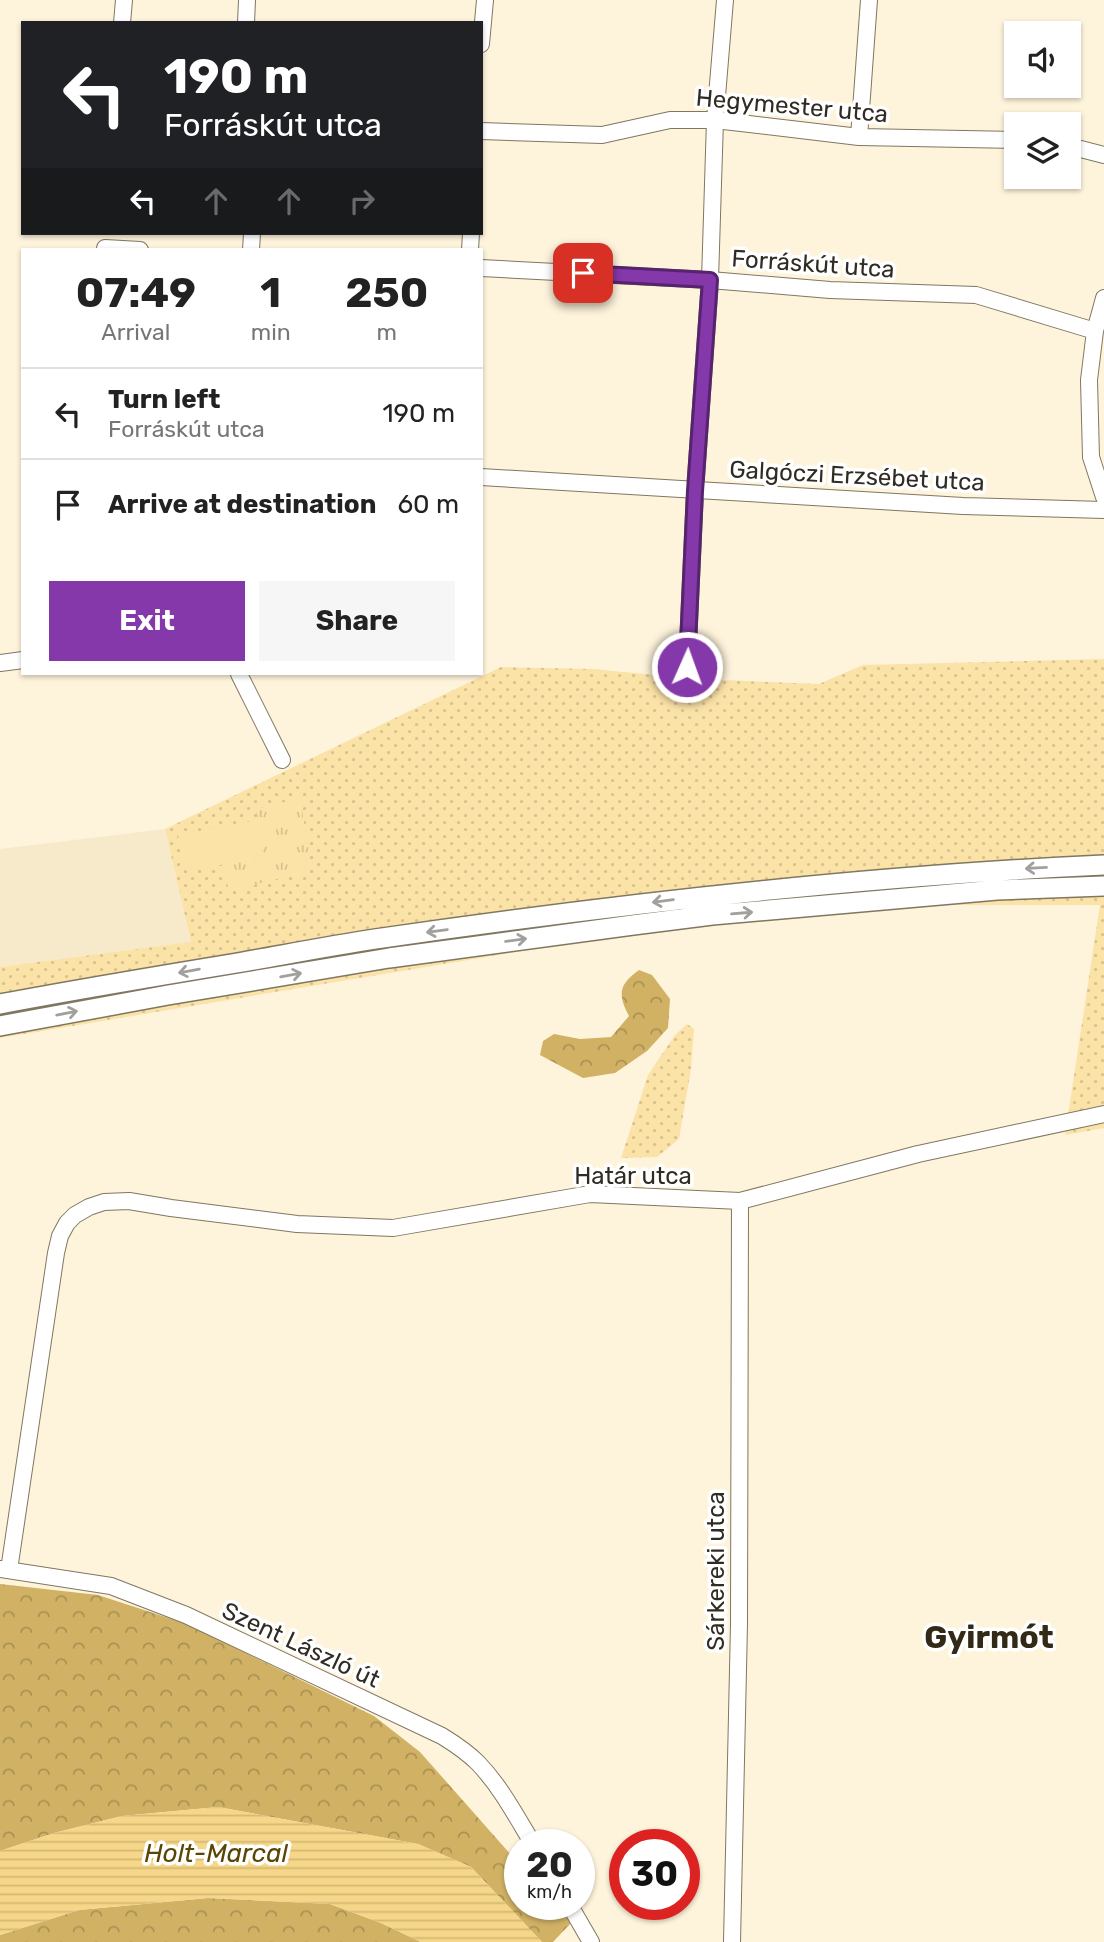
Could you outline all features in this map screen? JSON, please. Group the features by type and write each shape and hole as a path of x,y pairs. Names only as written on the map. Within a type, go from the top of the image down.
{"main road":[{"path":"0,1003 372,939 706,895 1007,870 1104,865"},
{"path":"0,1026 389,958 712,915 997,890 1104,886"}],"street":[{"path":"122,21 124,0"},
{"path":"246,21 247,0"},
{"path":"483,22 485,0"},
{"path":"687,667 695,491 710,280 715,120 725,0"},
{"path":"859,136 869,0"},
{"name":"Hegymester utca","path":"483,131 602,135 670,120 715,120 859,136 1004,140"},
{"path":"1081,149 1104,155"},
{"path":"105,244 128,248"},
{"name":"Forráskút utca","path":"483,268 710,280 830,290 976,295 1095,331"},
{"path":"1102,309 1095,331 1089,380 1091,457 1104,497"},
{"name":"Galgóczi Erzsébet utca","path":"483,477 963,506 1104,510"},
{"path":"0,663 21,660"},
{"path":"240,675 282,760"},
{"name":"Határ utca","path":"5,1569 56,1253 64,1229 75,1215 89,1207 104,1202 129,1201 297,1224 393,1228 590,1194 740,1201 918,1154 1104,1114"},
{"name":"Sárkereki utca","path":"732,1942 739,1610 740,1201"},
{"name":"Szent László út","path":"5,1569 111,1586 186,1615 442,1737 478,1763 504,1796 524,1829"},
{"path":"578,1920 591,1942"}],"shaded area":[{"path":"165,829 191,943 0,967 0,849"}],"green space":[{"path":"1104,659 1104,1128 1065,1135 1100,905 926,905 713,919 0,1038 0,967 191,942 165,829 501,667 592,669 698,679 819,684 863,665"},
{"path":"300,798 312,870 229,891 223,865 264,857 256,809"},
{"path":"257,820 264,857 186,871 178,835"},
{"path":"639,970 652,975 670,999 668,1028 647,1051 615,1073 583,1078 540,1055 543,1041 554,1034 580,1039 611,1037 629,1016 622,991 627,981"},
{"path":"687,1024 694,1029 691,1069 679,1139 657,1157 621,1158 648,1075 675,1035"},
{"path":"0,1584 98,1595 187,1624 374,1716 420,1752 504,1847 504,1902 471,1867 418,1844 218,1807 122,1816 54,1833 0,1851"},
{"path":"208,1898 330,1904 381,1923 421,1942 0,1942 0,1935 79,1910"},
{"path":"521,1920 568,1920 571,1923 553,1942 542,1942"}],"water":[{"name":"Holt-Marcal","path":"218,1807 418,1844 471,1867 504,1902 504,1920 521,1920 542,1942 421,1942 381,1923 330,1904 208,1898 79,1910 0,1935 0,1851 54,1833 122,1816"}],"district":[{"name":"Gyirmót","path":"989,1637"}],"route":[{"path":"583,273 710,280 695,491 687,667"}]}
